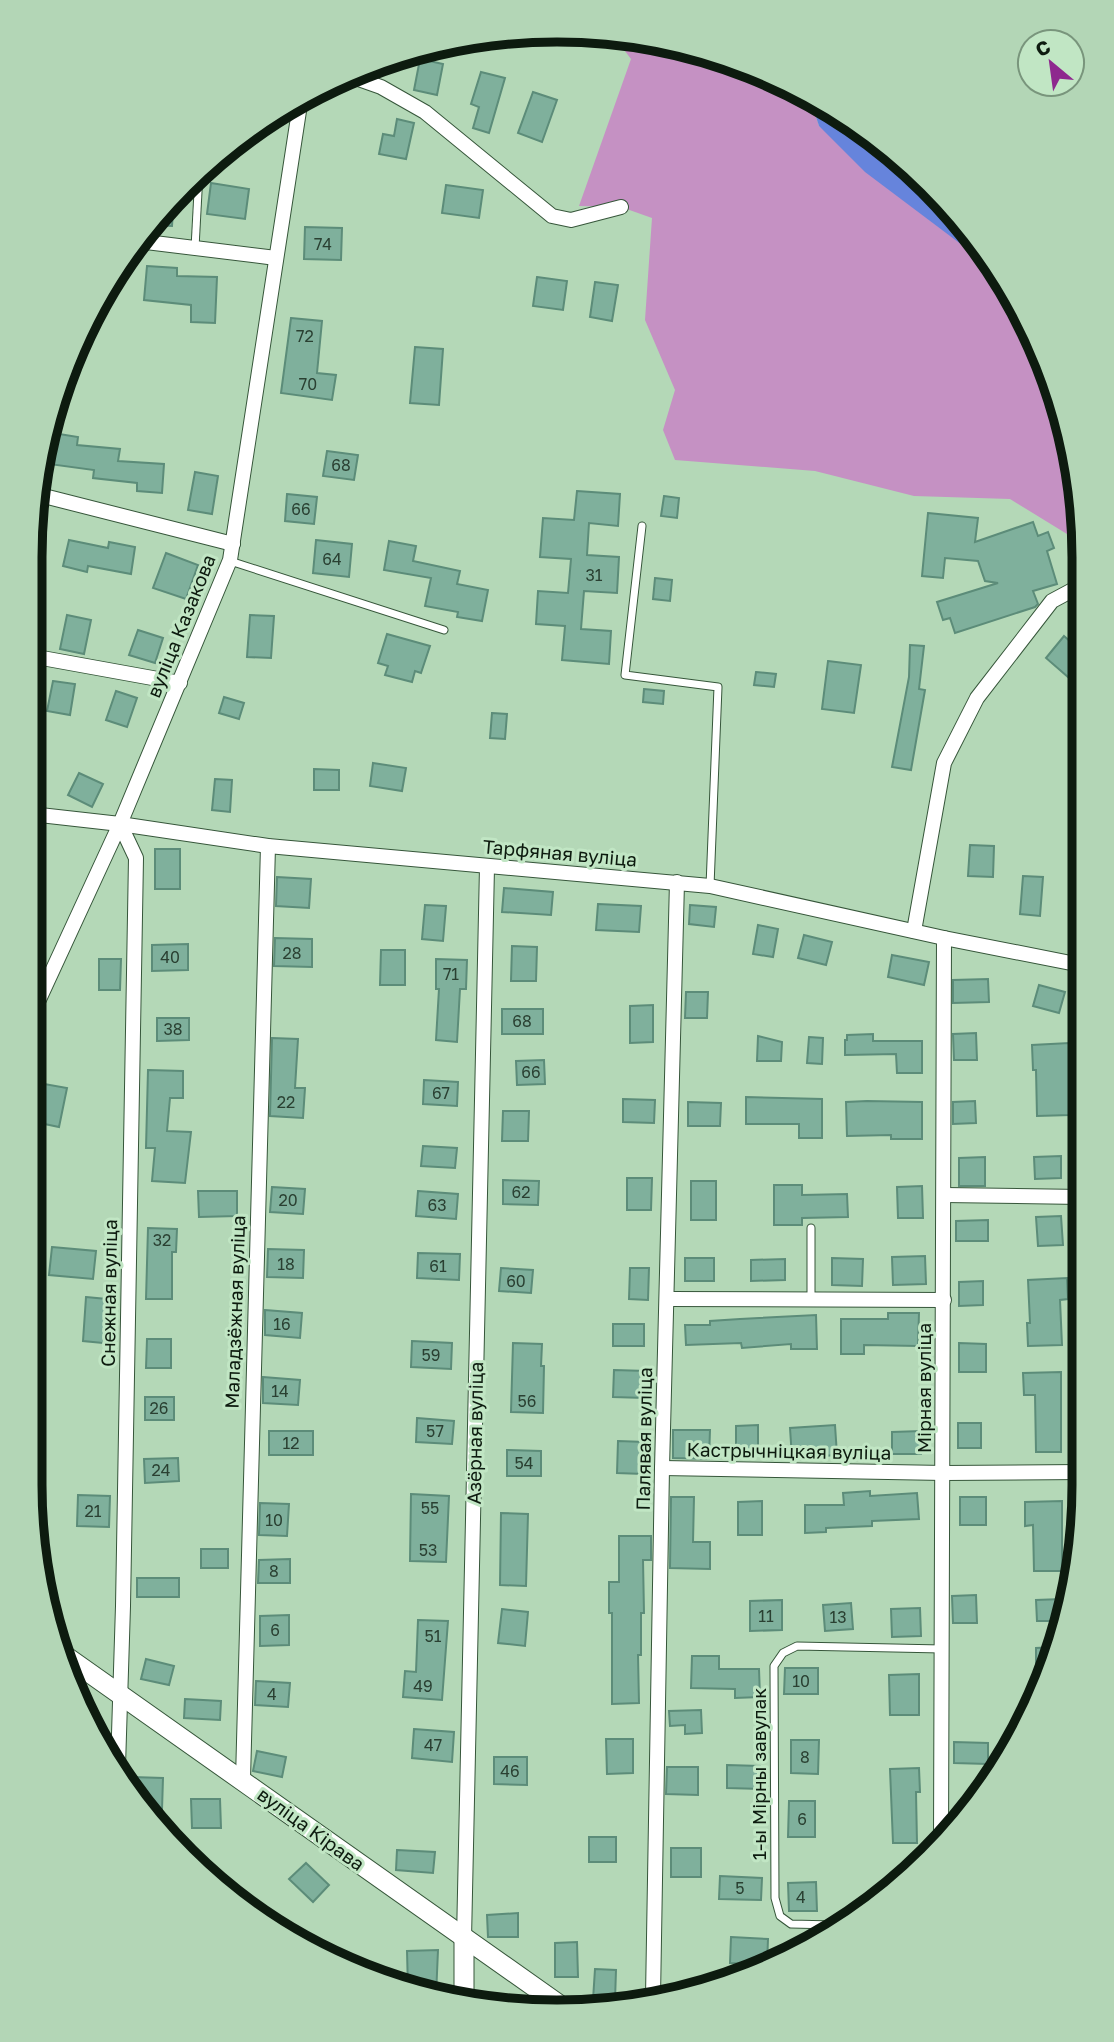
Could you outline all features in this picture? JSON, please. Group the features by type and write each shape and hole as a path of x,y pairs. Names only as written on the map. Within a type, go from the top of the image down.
{"main road":[{"name":"вуліца Кірава","path":"73,1661 552,2000"},
{"name":"Азёрная вуліца","path":"464,1939 464,1991"}],"street":[{"path":"362,80 381,87 425,112 552,216 571,220 621,207"},
{"name":"вуліца Казакова","path":"42,993 120,824 230,560 299,112"},
{"path":"149,242 276,258"},
{"path":"45,496 233,544"},
{"path":"914,931 944,763 976,698 1052,601 1072,590"},
{"path":"42,658 180,683"},
{"name":"Тарфяная вуліца","path":"42,815 268,846 710,886 1072,963"},
{"name":"Снежная вуліца","path":"118,1754 124,1606 136,858 120,824"},
{"name":"Маладзёжная вуліца","path":"243,1779 268,846"},
{"name":"Азёрная вуліца","path":"464,1939 487,867"},
{"name":"Палявая вуліца","path":"653,1991 662,1468 677,882"},
{"name":"Мірная вуліца","path":"941,1828 944,938"},
{"path":"944,1195 1072,1197"},
{"path":"667,1299 944,1300"},
{"name":"Кастрычніцкая вуліца","path":"662,1468 1072,1472"}],"lane":[{"path":"195,248 198,188"},
{"path":"642,526 625,675 718,687 710,886"},
{"path":"230,560 444,630"},
{"path":"811,1228 811,1300"},
{"name":"1-ы Мірны завулак","path":"824,1925 791,1924 780,1916 775,1898 774,1666 783,1653 797,1646 942,1649"}],"shaded area":[{"path":"621,46 723,69 785,95 814,111 819,126 972,252 1019,329 1045,391 1068,490 1071,537 1010,499 914,496 815,471 675,460 663,430 675,390 645,320 652,218 621,207 579,206 631,59"}],"water":[{"path":"814,111 871,148 921,193 972,252 865,172 819,126"}],"building":[{"path":"420,61 443,64 437,95 414,90"},
{"path":"481,72 505,78 489,133 473,128 479,107 471,104"},
{"path":"533,92 557,100 542,142 518,133"},
{"path":"397,119 414,123 406,159 379,154 383,134 394,136"},
{"path":"211,183 249,189 245,219 207,214"},
{"path":"446,185 483,190 479,218 442,213"},
{"path":"173,214 172,226 163,226"},
{"path":"305,227 342,228 341,260 304,259"},
{"path":"147,266 177,268 177,276 217,277 215,323 191,322 191,305 144,300"},
{"path":"537,277 567,281 563,310 533,306"},
{"path":"595,282 618,285 612,321 590,317"},
{"path":"291,318 322,321 317,373 336,375 332,400 281,393"},
{"path":"415,347 443,349 439,405 410,403"},
{"path":"58,434 78,437 77,445 120,449 118,461 164,464 162,493 137,491 137,483 93,478 94,470 51,464"},
{"path":"327,451 358,455 354,480 323,476"},
{"path":"195,472 218,476 212,514 188,510"},
{"path":"577,491 620,494 618,526 589,523 587,555 619,557 617,593 584,591 581,629 611,631 609,664 562,660 565,626 536,624 538,591 568,593 571,559 540,557 543,518 574,520"},
{"path":"287,494 317,497 314,524 285,521"},
{"path":"664,496 679,498 677,518 661,516"},
{"path":"928,513 978,518 975,542 1033,522 1038,536 1048,532 1054,548 1047,551 1057,584 1033,591 1038,604 1035,607 955,633 950,618 943,620 937,602 998,583 985,581 978,561 945,558 943,578 922,576"},
{"path":"69,540 108,548 109,542 135,547 131,574 88,566 87,572 63,566"},
{"path":"316,540 352,544 349,577 313,573"},
{"path":"389,541 416,546 413,561 460,571 457,584 488,590 482,621 457,617 458,612 425,606 431,578 384,570"},
{"path":"166,553 198,565 186,599 153,588"},
{"path":"655,578 672,580 670,601 653,599"},
{"path":"67,615 91,620 84,654 60,649"},
{"path":"250,615 274,616 271,658 247,657"},
{"path":"138,630 163,638 155,663 129,655"},
{"path":"387,634 430,646 421,673 415,671 412,682 385,675 388,666 378,663"},
{"path":"1064,636 1072,643 1072,672 1068,677 1046,658"},
{"path":"910,645 924,646 919,689 925,690 911,770 892,767 909,677"},
{"path":"828,661 861,665 854,713 822,709"},
{"path":"756,672 776,674 774,687 754,685"},
{"path":"53,681 75,684 70,715 47,711"},
{"path":"644,689 664,691 663,704 643,702"},
{"path":"116,691 137,698 127,727 106,720"},
{"path":"224,697 244,703 239,719 219,713"},
{"path":"492,713 507,714 505,739 490,738"},
{"path":"373,763 406,768 402,791 370,786"},
{"path":"314,769 339,770 339,790 314,790"},
{"path":"79,773 103,784 92,807 68,795"},
{"path":"215,779 232,780 230,812 212,810"},
{"path":"970,845 994,846 993,877 968,876"},
{"path":"155,849 180,849 180,889 155,889"},
{"path":"1023,876 1043,877 1040,916 1020,914"},
{"path":"277,877 311,879 309,908 276,906"},
{"path":"504,888 553,892 551,915 502,912"},
{"path":"598,904 641,906 639,932 596,930"},
{"path":"425,905 446,906 443,941 422,939"},
{"path":"690,905 716,907 714,927 689,924"},
{"path":"758,925 778,929 773,957 753,954"},
{"path":"804,935 832,942 826,965 798,958"},
{"path":"275,938 312,939 312,967 274,966"},
{"path":"188,944 188,970 152,971 152,945"},
{"path":"512,946 537,947 536,981 511,981"},
{"path":"381,950 405,950 405,985 380,985"},
{"path":"892,955 929,962 924,985 888,977"},
{"path":"99,959 121,959 120,990 99,990"},
{"path":"436,959 467,960 466,989 460,989 457,1042 436,1040 439,989 436,989"},
{"path":"988,979 989,1002 953,1003 953,980"},
{"path":"1039,985 1065,992 1059,1013 1033,1006"},
{"path":"686,992 708,992 707,1018 685,1018"},
{"path":"653,1005 653,1042 630,1043 630,1006"},
{"path":"502,1009 543,1009 543,1034 502,1034"},
{"path":"157,1018 189,1018 189,1040 157,1041"},
{"path":"976,1033 977,1060 954,1060 953,1034"},
{"path":"873,1034 873,1041 922,1041 922,1073 897,1073 896,1054 845,1055 847,1035"},
{"path":"758,1036 782,1042 781,1061 757,1061"},
{"path":"809,1037 823,1038 822,1064 807,1063"},
{"path":"272,1038 298,1039 295,1088 305,1088 303,1118 270,1116"},
{"path":"1069,1043 1070,1115 1037,1116 1036,1070 1033,1070 1032,1045"},
{"path":"544,1060 545,1084 517,1085 516,1061"},
{"path":"148,1070 183,1071 183,1098 170,1098 167,1131 191,1132 185,1183 152,1181 155,1148 146,1148"},
{"path":"424,1080 458,1082 457,1106 423,1104"},
{"path":"42,1084 67,1088 59,1127 42,1123"},
{"path":"746,1097 822,1099 822,1138 799,1138 799,1124 746,1124"},
{"path":"623,1099 655,1100 654,1123 623,1122"},
{"path":"975,1101 976,1123 953,1124 953,1102"},
{"path":"688,1102 721,1103 720,1126 688,1126"},
{"path":"846,1102 922,1102 922,1139 891,1139 891,1135 847,1136"},
{"path":"503,1111 529,1111 528,1141 502,1141"},
{"path":"423,1146 457,1148 455,1168 421,1166"},
{"path":"1061,1156 1061,1178 1035,1179 1034,1157"},
{"path":"985,1157 985,1186 959,1186 959,1158"},
{"path":"627,1178 652,1178 651,1210 627,1210"},
{"path":"503,1180 539,1181 538,1205 503,1204"},
{"path":"691,1181 716,1181 716,1220 691,1220"},
{"path":"774,1185 802,1185 802,1195 847,1194 848,1217 802,1218 802,1225 774,1225"},
{"path":"922,1186 923,1218 898,1218 897,1187"},
{"path":"272,1187 305,1189 303,1214 270,1212"},
{"path":"198,1191 237,1191 237,1216 199,1217"},
{"path":"418,1191 458,1194 456,1219 416,1216"},
{"path":"1061,1216 1063,1245 1038,1246 1036,1217"},
{"path":"988,1220 988,1241 956,1241 956,1221"},
{"path":"148,1228 177,1229 176,1252 172,1252 172,1299 146,1299"},
{"path":"52,1247 96,1251 93,1279 49,1275"},
{"path":"268,1249 304,1250 303,1278 267,1277"},
{"path":"418,1253 460,1254 459,1280 417,1278"},
{"path":"925,1256 926,1284 893,1285 892,1257"},
{"path":"685,1258 714,1258 714,1281 685,1281"},
{"path":"832,1258 863,1259 862,1286 832,1285"},
{"path":"785,1259 785,1280 751,1281 751,1260"},
{"path":"501,1268 533,1270 531,1293 499,1291"},
{"path":"630,1268 649,1268 648,1300 629,1299"},
{"path":"1067,1278 1068,1299 1060,1300 1062,1345 1028,1346 1028,1280"},
{"path":"983,1281 983,1305 959,1306 959,1282"},
{"path":"86,1297 117,1300 113,1344 83,1341"},
{"path":"265,1310 302,1313 300,1338 265,1335"},
{"path":"888,1313 919,1313 918,1346 864,1345 864,1354 841,1354 841,1319 888,1319"},
{"path":"816,1315 817,1349 791,1349 791,1344 742,1348 741,1343 686,1345 685,1325"},
{"path":"613,1324 644,1324 644,1346 613,1346"},
{"path":"147,1339 171,1339 171,1368 146,1368"},
{"path":"412,1341 452,1343 451,1369 411,1367"},
{"path":"513,1343 542,1344 543,1413 511,1412"},
{"path":"959,1343 986,1344 986,1372 959,1372"},
{"path":"614,1370 646,1371 645,1398 613,1397"},
{"path":"1061,1372 1061,1452 1036,1452 1035,1395 1024,1395 1023,1373"},
{"path":"263,1377 300,1380 298,1405 263,1403"},
{"path":"145,1397 174,1397 174,1420 145,1420"},
{"path":"417,1418 454,1421 452,1444 416,1442"},
{"path":"958,1423 981,1423 981,1448 958,1448"},
{"path":"758,1425 758,1455 736,1455 736,1426"},
{"path":"835,1425 837,1455 792,1458 790,1428"},
{"path":"673,1430 710,1430 709,1459 673,1458"},
{"path":"269,1431 313,1431 313,1455 269,1455"},
{"path":"921,1431 921,1454 892,1454 892,1432"},
{"path":"618,1441 645,1442 643,1474 617,1473"},
{"path":"507,1450 541,1451 541,1476 507,1476"},
{"path":"178,1458 179,1481 145,1483 144,1459"},
{"path":"870,1491 870,1496 917,1493 919,1519 872,1521 872,1526 826,1528 826,1532 805,1533 805,1505 844,1505 843,1493"},
{"path":"411,1494 449,1496 446,1562 410,1561"},
{"path":"78,1495 110,1496 109,1527 77,1526"},
{"path":"671,1497 694,1497 693,1542 710,1542 710,1569 670,1568"},
{"path":"960,1497 986,1497 986,1525 960,1525"},
{"path":"762,1501 762,1535 738,1535 738,1502"},
{"path":"1062,1501 1062,1571 1034,1571 1033,1525 1025,1526 1025,1502"},
{"path":"260,1503 289,1504 287,1536 259,1535"},
{"path":"501,1513 528,1514 526,1586 500,1585"},
{"path":"619,1536 651,1536 651,1560 643,1560 644,1613 641,1613 641,1655 638,1655 639,1703 612,1704 612,1613 609,1613 609,1582 619,1582"},
{"path":"201,1549 228,1549 228,1568 201,1568"},
{"path":"290,1559 290,1583 258,1583 259,1560"},
{"path":"137,1578 179,1578 179,1597 137,1597"},
{"path":"976,1595 977,1623 953,1623 952,1596"},
{"path":"1059,1599 1053,1621 1037,1621 1036,1600"},
{"path":"782,1600 782,1630 750,1631 750,1601"},
{"path":"851,1603 853,1629 825,1631 823,1605"},
{"path":"920,1608 921,1636 892,1637 891,1609"},
{"path":"502,1609 528,1612 525,1646 498,1643"},
{"path":"289,1615 289,1645 260,1646 260,1616"},
{"path":"418,1620 448,1621 442,1700 403,1697 405,1671 416,1672"},
{"path":"1036,1648 1046,1648 1036,1674"},
{"path":"692,1656 719,1656 719,1669 759,1669 760,1697 735,1698 735,1689 691,1688"},
{"path":"146,1659 174,1666 169,1685 141,1679"},
{"path":"785,1668 818,1668 818,1694 784,1694"},
{"path":"919,1674 919,1715 890,1715 889,1675"},
{"path":"256,1681 290,1683 288,1707 255,1705"},
{"path":"185,1699 221,1701 220,1720 184,1718"},
{"path":"701,1710 702,1733 685,1734 685,1725 670,1726 669,1711"},
{"path":"414,1729 454,1732 452,1762 412,1758"},
{"path":"606,1739 633,1739 633,1773 607,1774"},
{"path":"791,1740 819,1740 818,1774 791,1773"},
{"path":"954,1742 988,1743 988,1764 954,1763"},
{"path":"257,1751 286,1757 282,1777 253,1771"},
{"path":"494,1757 527,1757 527,1785 494,1784"},
{"path":"727,1765 760,1766 762,1789 727,1788"},
{"path":"667,1767 698,1767 698,1795 666,1794"},
{"path":"919,1768 920,1792 916,1792 917,1843 893,1843 890,1769"},
{"path":"133,1777 163,1778 162,1810 157,1810"},
{"path":"191,1799 220,1799 221,1828 192,1828"},
{"path":"789,1801 815,1801 815,1837 788,1837"},
{"path":"589,1837 616,1837 616,1862 589,1862"},
{"path":"671,1848 701,1848 701,1877 671,1877"},
{"path":"397,1850 435,1852 433,1873 396,1870"},
{"path":"306,1863 329,1885 313,1902 289,1879"},
{"path":"720,1876 762,1878 761,1900 719,1899"},
{"path":"816,1882 817,1911 789,1911 788,1883"},
{"path":"518,1913 518,1937 488,1937 487,1915"},
{"path":"731,1937 768,1939 767,1955 747,1964 730,1963"},
{"path":"577,1942 578,1977 555,1977 555,1943"},
{"path":"438,1950 436,1985 408,1978 407,1951"},
{"path":"595,1969 616,1970 615,1997 593,1999"}]}
